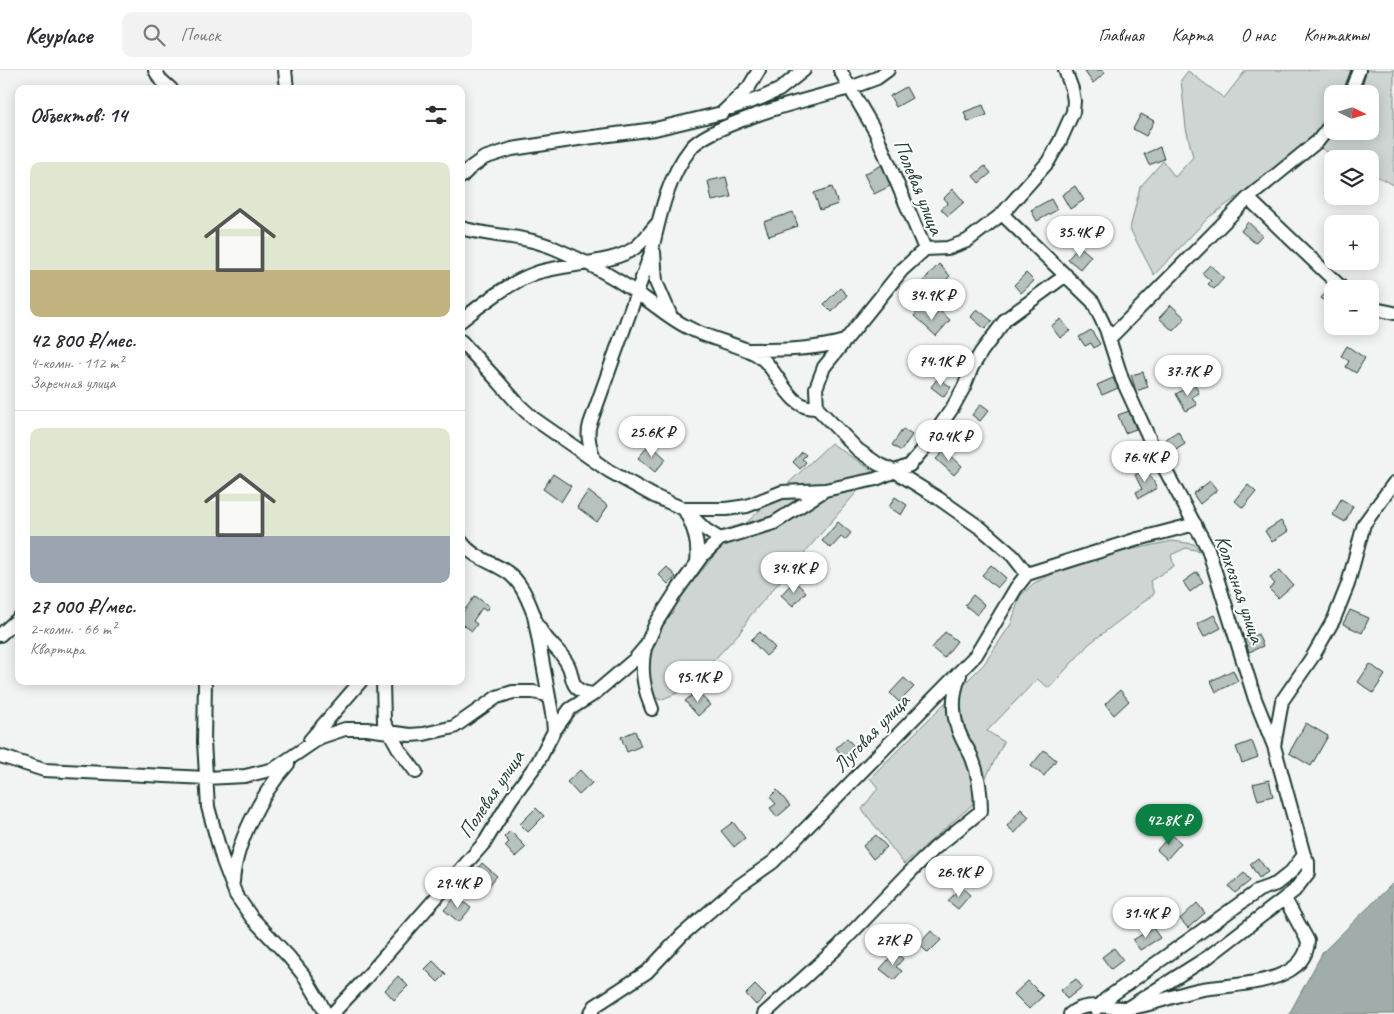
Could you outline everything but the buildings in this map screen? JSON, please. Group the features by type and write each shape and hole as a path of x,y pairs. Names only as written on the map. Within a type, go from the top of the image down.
{"street":[{"path":"285,70 287,85"},
{"path":"760,70 763,89 772,110"},
{"path":"594,460 588,432 654,240 672,175 692,146 749,87 760,70"},
{"path":"465,173 484,158 512,149 655,129 722,113 735,106 779,90 804,70"},
{"name":"Полевая улица","path":"817,408 816,388 824,366 902,270 925,249 875,131 840,70"},
{"path":"692,146 744,118 850,88 871,81 888,70"},
{"path":"925,249 948,248 967,241 1002,214 1048,162 1073,112 1072,89 1065,70"},
{"path":"1353,85 1359,70"},
{"path":"1110,340 1248,198 1318,141 1324,133"},
{"path":"1248,198 1334,280"},
{"name":"Колхозная улица","path":"1002,214 1093,302 1106,329 1122,379 1147,433 1208,549 1258,707 1274,746 1304,854 1308,862 1308,873 1285,899"},
{"path":"465,318 520,280 550,269 610,259 636,247 658,222"},
{"path":"465,229 476,233 508,236 553,247 610,275 672,318 708,337 757,354 770,367 798,403 810,409 817,408 858,450 878,464 896,472 938,498 982,529 1013,556 1027,574 1138,539 1195,524"},
{"path":"654,240 656,282 664,304 672,318"},
{"name":"Полевая улица","path":"652,709 644,681 643,658 646,646 656,623 702,556 720,540 774,523 825,490 876,479 910,465 926,446 964,387 972,367 982,351 1006,318 1066,275"},
{"path":"1379,310 1394,314"},
{"path":"747,350 784,350 830,346 845,341"},
{"path":"465,345 533,418 609,471 654,496 684,509 706,530 720,540"},
{"name":"Колхозная улица","path":"1274,746 1282,701 1334,619 1348,584 1364,524 1394,483"},
{"path":"684,509 726,509 747,506 782,492 825,490"},
{"path":"684,509 692,523 695,534 698,551 697,563"},
{"path":"465,547 476,556 508,572 519,583 544,636 562,654 569,666 574,685 585,693 594,694"},
{"name":"Луговая улица","path":"590,1014 595,1006 647,972 682,935 739,886 773,862 976,655 1016,588 1027,574"},
{"path":"534,615 554,731"},
{"path":"0,635 15,622"},
{"name":"Полевая улица","path":"332,1014 485,842 511,799 538,762 554,731 570,709 594,694 636,659 646,646"},
{"path":"764,1014 838,947 935,848 981,811 981,795 977,773 954,714 955,688 963,668"},
{"path":"205,685 204,742 208,807 214,834 232,885 236,895 252,918 305,977 326,1014"},
{"path":"232,885 240,850 256,810 279,774 357,685"},
{"path":"383,685 384,722 389,733 416,772"},
{"path":"0,756 44,770 206,778 245,776 274,769 321,737 345,729 417,735 454,727 497,697 514,692 533,692 548,695"},
{"path":"1095,1010 1106,999 1218,918 1259,890 1276,884 1291,872 1304,854"},
{"path":"1070,1014 1086,1006 1095,1010 1123,1011 1203,989 1252,983 1288,973 1304,957 1308,948 1308,941 1285,899 1208,957 1123,1011"}],"shaded area":[{"path":"1246,70 1352,70 1346,85 1324,85 1324,126 1306,145 1209,217 1154,275 1130,229 1140,187 1163,161 1175,177 1193,157 1186,128 1181,80 1188,71 1224,98"},
{"path":"1366,70 1394,70 1394,185 1379,178 1379,150 1324,150 1320,148 1326,140 1379,140 1379,85 1363,85"},
{"path":"831,443 874,472 750,616 741,631 687,689 660,700 653,696 648,670 650,655 664,624 689,586 722,546"},
{"path":"1172,541 1194,544 1200,551 1186,548 1171,555 1174,566 1150,581 1154,594 1089,644 1049,688 1037,679 987,731 1004,742 972,805 904,864 862,809 878,788 870,778 984,664 1011,624 1020,596 1034,583 1067,567 1111,554"},
{"path":"1394,882 1394,1014 1289,1014 1323,952"}]}
